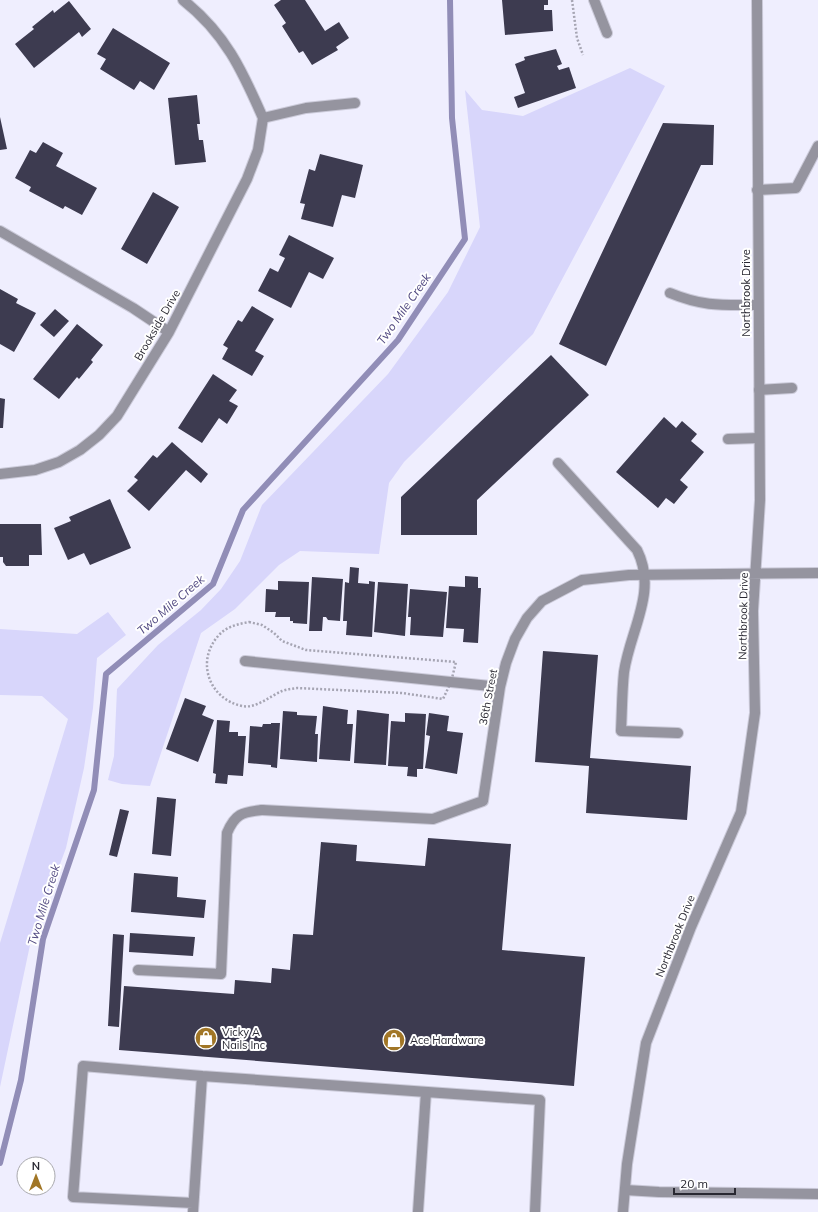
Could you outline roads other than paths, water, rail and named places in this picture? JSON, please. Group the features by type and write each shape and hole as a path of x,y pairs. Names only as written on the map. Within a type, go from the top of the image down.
{"street":[{"path":"182,0 197,11 215,29 243,71 263,118 306,108 355,103"},
{"path":"594,0 607,33"},
{"name":"Northbrook Drive","path":"624,1212 627,1164 646,1043 691,927 741,812 755,713 753,611 760,500 757,0"},
{"name":"Brookside Drive","path":"0,474 35,470 59,462 80,450 99,435 117,416 169,332 247,179 258,150 263,118"},
{"path":"757,190 796,188 818,146"},
{"path":"0,231 133,308 169,332"},
{"path":"670,294 706,305 758,305"},
{"path":"759,390 792,388"},
{"path":"728,439 759,438"},
{"path":"558,463 637,550 643,562 645,594 624,671 621,731 678,733"},
{"name":"36th Street","path":"138,970 221,974 227,834 233,820 245,812 262,810 433,819 483,801 500,687 515,639 527,618 542,601 582,580 645,575 756,575 818,573"},
{"path":"245,661 500,687"},
{"path":"202,1076 193,1207 74,1197 83,1066 540,1100 535,1212"},
{"path":"418,1212 426,1092"},
{"path":"625,1190 659,1192 818,1194"}],"waterway":[{"name":"Two Mile Creek","path":"0,1163 21,1080 43,939 94,790 106,674 213,584 243,510 398,340 465,239 452,118 450,0"}],"place":[{"name":"Vicky A Nails Inc","path":"206,1038"},
{"name":"Ace Hardware","path":"394,1040"}]}
